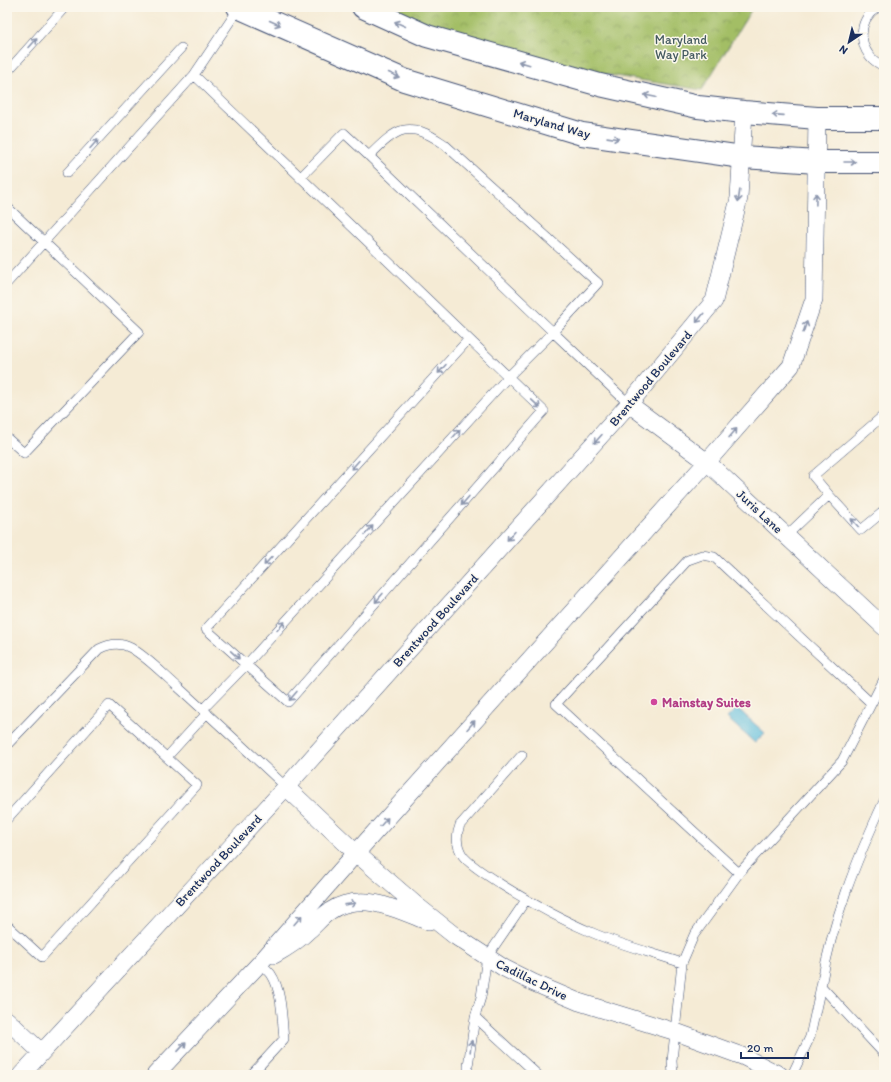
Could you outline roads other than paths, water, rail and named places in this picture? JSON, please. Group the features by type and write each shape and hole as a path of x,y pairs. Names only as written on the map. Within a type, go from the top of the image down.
{"main road":[{"name":"Maryland Way","path":"239,7 404,80 582,134 742,157 817,162 884,162"},
{"path":"363,7 427,36 600,85 698,107 817,118 884,118"}],"street":[{"name":"Brentwood Boulevard","path":"21,1075 286,787 629,404 714,301 739,198 744,112"},
{"path":"155,1075 260,963 791,366 814,298 817,118"},
{"name":"Juris Lane","path":"629,404 707,462 884,627"},
{"name":"Cadillac Drive","path":"286,787 356,854 446,929 504,968 534,983 579,1002 676,1032 742,1056 780,1075"},
{"path":"260,963 299,939 329,911 347,903 371,902 381,904 446,929"},
{"path":"7,1020 42,1052"}],"lane":[{"path":"7,72 65,7"},
{"path":"7,283 194,75 239,7"},
{"path":"879,7 872,12 865,21 862,31 862,42 871,58 884,66"},
{"path":"67,173 181,48"},
{"path":"194,75 468,340 544,411 288,702 206,629 468,340"},
{"path":"167,757 246,665 508,377 598,284 444,144 430,134 417,129 404,129 394,133 369,156"},
{"path":"300,178 344,132 629,404"},
{"path":"7,207 139,332 24,453 7,438"},
{"path":"884,415 813,476 861,530 884,510"},
{"path":"786,536 829,495"},
{"path":"739,873 556,704 688,560 702,555 714,557 871,703"},
{"path":"7,745 98,649 108,645 119,644 130,648 155,667 205,711 286,787"},
{"path":"673,1075 672,1061 682,963 694,935 739,873 842,761 884,679"},
{"path":"7,819 109,706 197,785 42,957 7,925"},
{"path":"522,755 460,825 456,834 458,846 464,856 486,875 526,900 594,934 682,963"},
{"path":"792,1075 810,1037 833,932 848,883 860,852 884,801"},
{"path":"468,1075 475,1016 487,957 526,900"},
{"path":"251,1075 284,1038 276,984 272,975 260,963"},
{"path":"821,986 884,1054"},
{"path":"475,1016 538,1075"}],"water":[{"path":"737,708 765,733 755,743 727,718"}],"place":[{"name":"Mainstay Suites","path":"654,702"}],"park label":[{"name":"Maryland Way Park","path":"681,46"}]}
